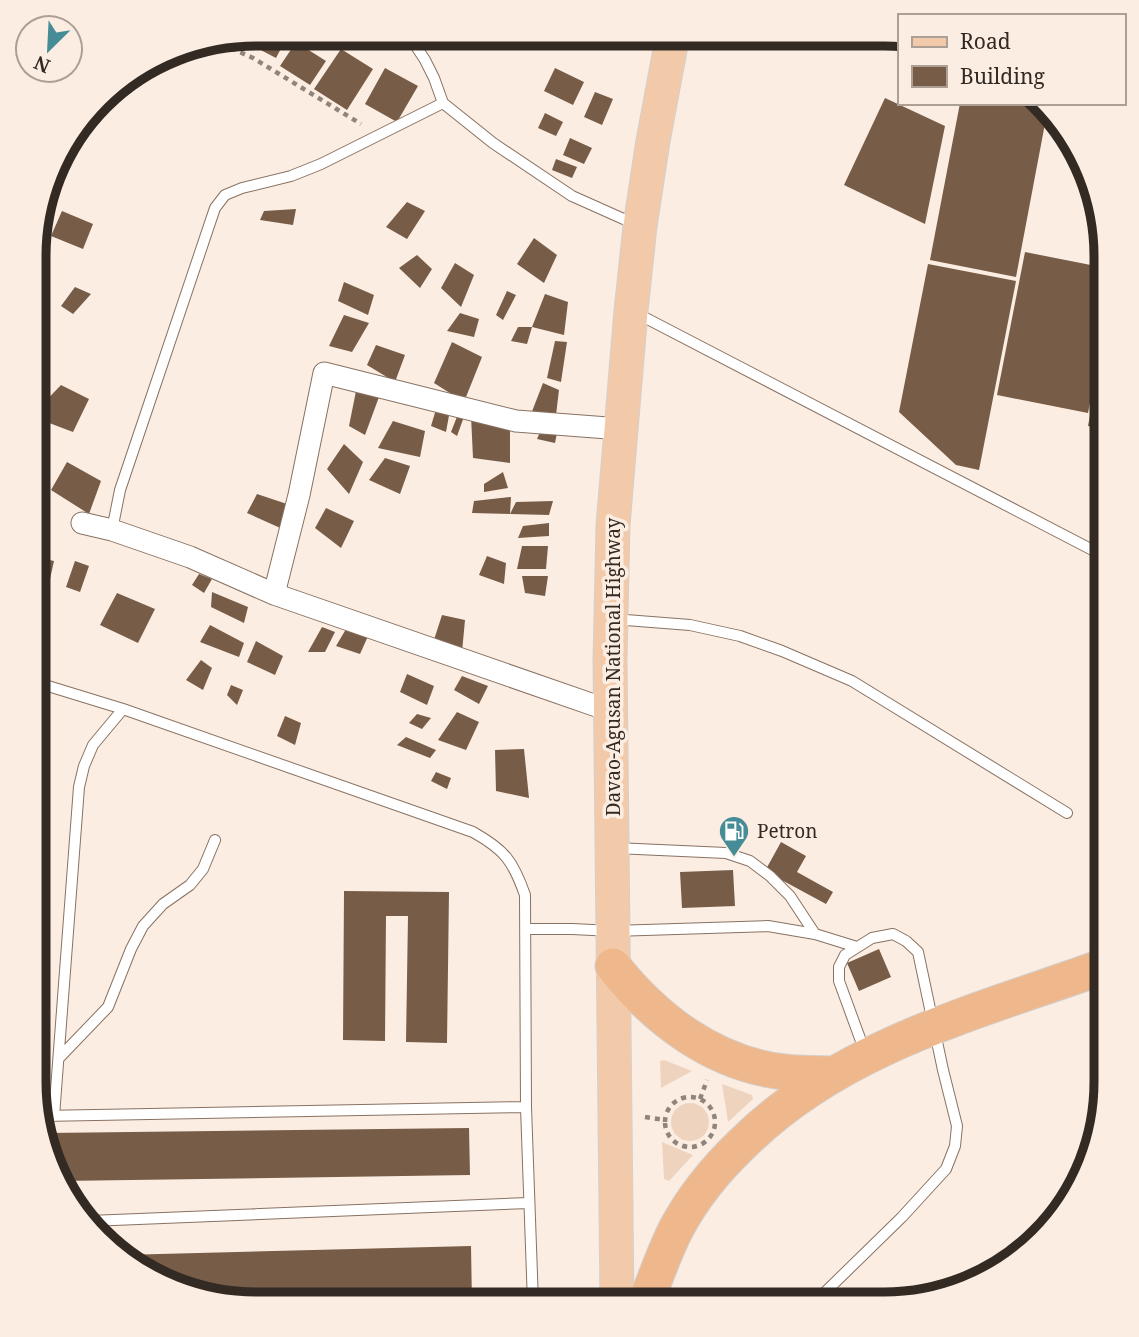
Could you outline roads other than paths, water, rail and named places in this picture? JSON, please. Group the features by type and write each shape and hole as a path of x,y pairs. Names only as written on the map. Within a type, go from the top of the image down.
{"highway":[{"path":"613,966 658,1014 678,1030 718,1053 783,1072 833,1074"},
{"path":"650,1291 676,1230 718,1168 765,1122 805,1092 866,1055 933,1027 1093,970"}],"main road":[{"name":"Davao-Agusan National Highway","path":"617,1291 611,711 613,525 640,226 671,46"}],"street":[{"path":"274,594 299,495 324,373 516,421 621,429"},
{"path":"82,523 112,530 190,557 274,594 611,711"}],"lane":[{"path":"416,46 430,69 443,103 494,143 572,196 640,226"},
{"path":"112,530 120,490 215,208 225,195 291,176 443,103"},
{"path":"631,311 1094,551"},
{"path":"611,619 690,625 740,636 794,656 852,681 1066,813"},
{"path":"46,685 122,709 473,832 492,843 505,855 518,875 524,895 526,1107 533,1291"},
{"path":"48,1115 59,1058 79,787 93,745 122,709"},
{"path":"59,1058 108,1007 143,926 163,904 190,885 203,869 215,839"},
{"path":"612,848 726,853 750,861 790,896 815,934"},
{"path":"526,929 613,931 768,926 815,934 857,947"},
{"path":"826,1291 902,1217 946,1169 955,1146 957,1126 918,952 893,934 872,938 845,954 838,967 839,981 866,1055"},
{"path":"49,1116 526,1107"},
{"path":"99,1221 529,1203"}],"place":[{"name":"Petron","path":"734,858"}]}
